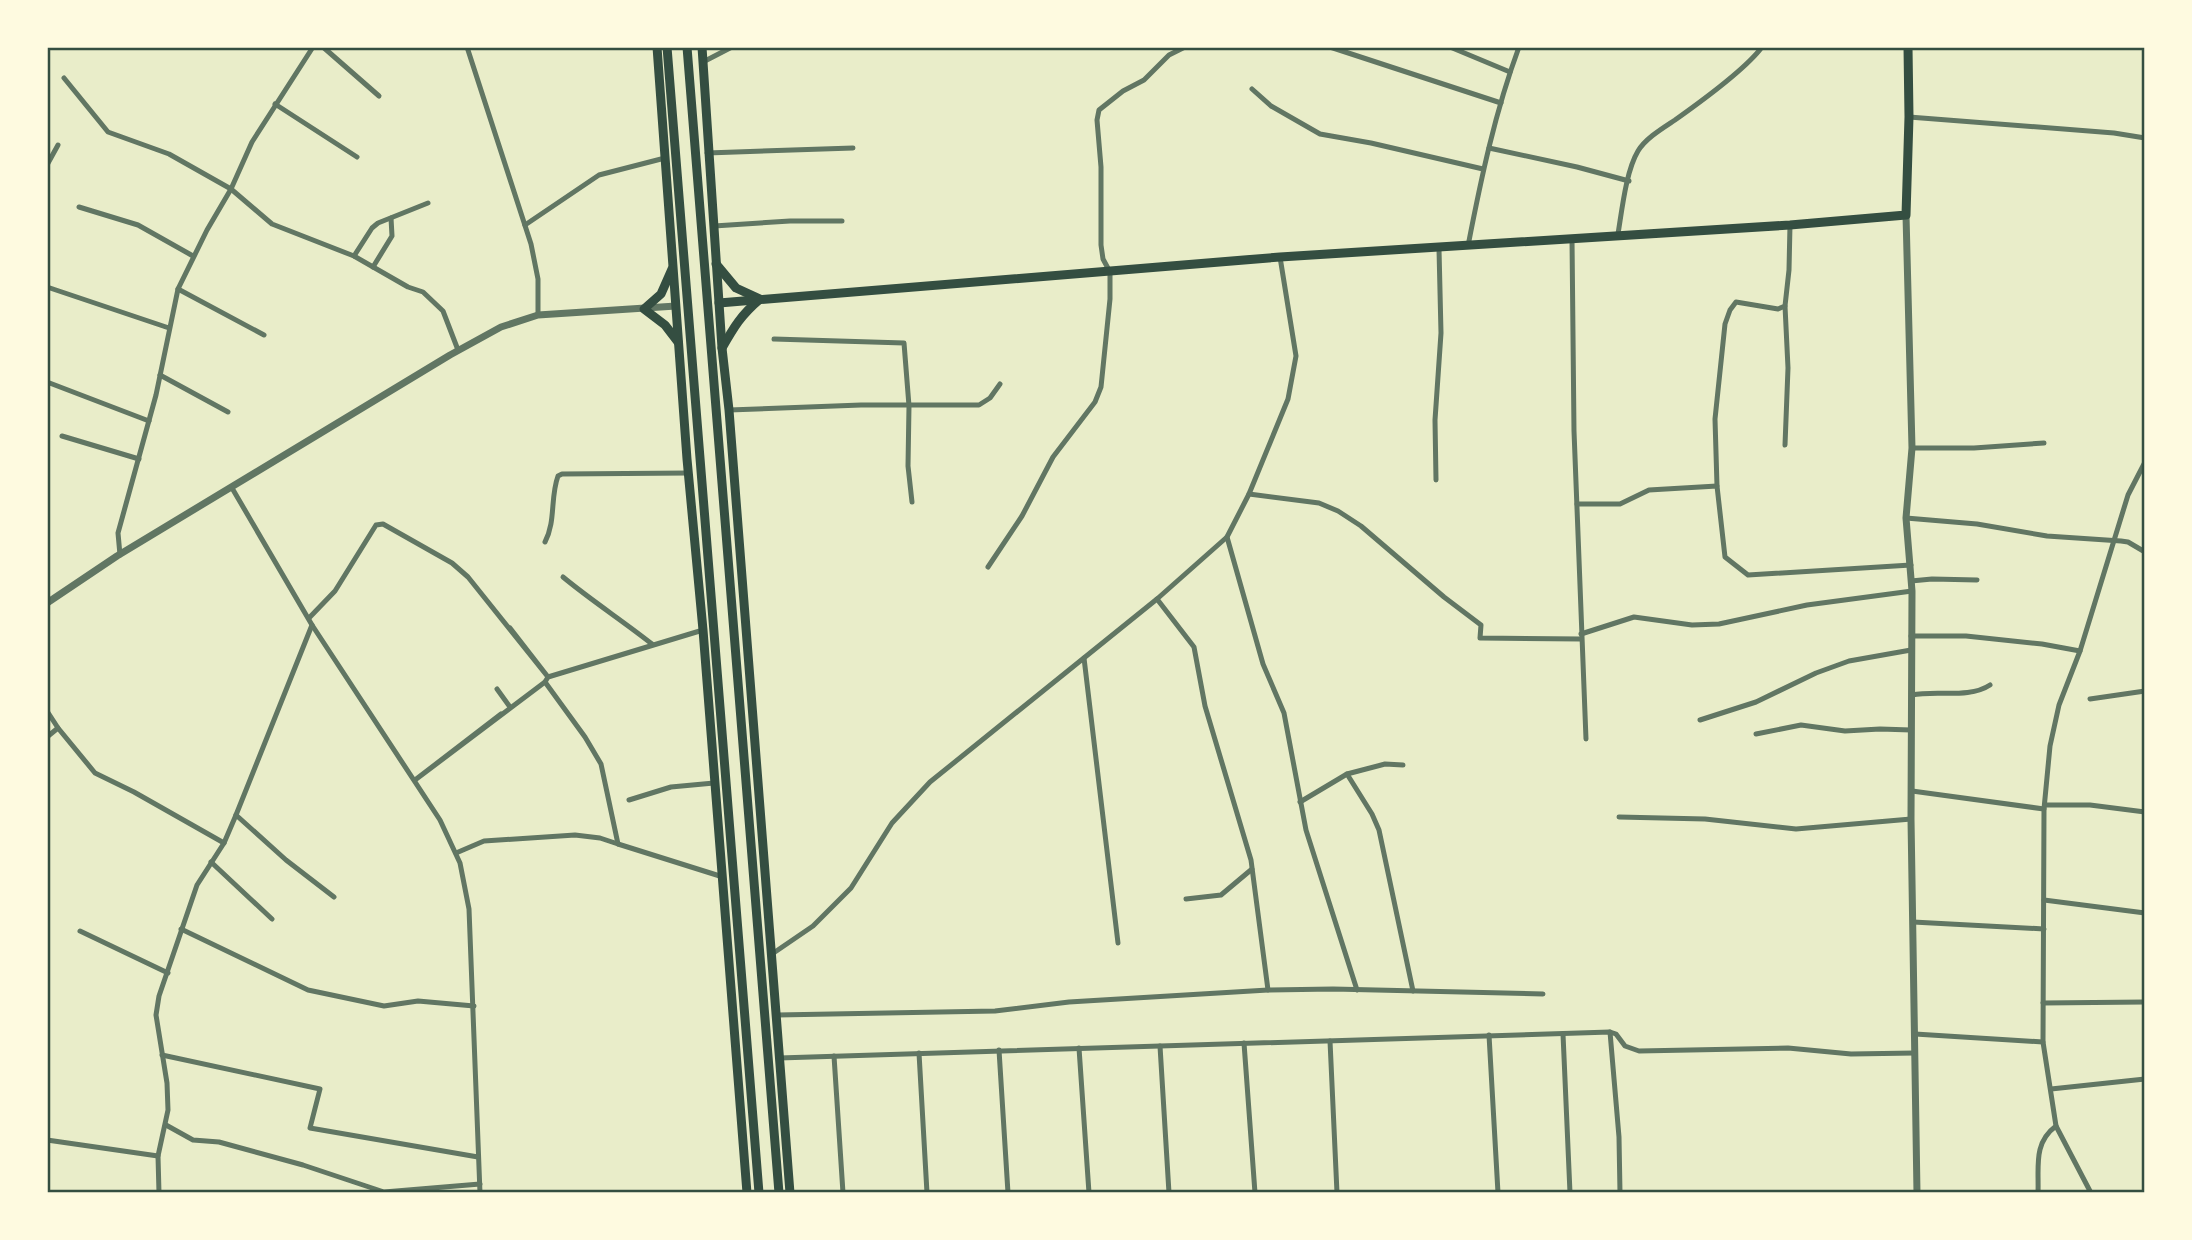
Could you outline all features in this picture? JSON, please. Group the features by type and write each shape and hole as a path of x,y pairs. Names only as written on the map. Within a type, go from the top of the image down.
{"main road":[{"path":"657,47 688,473 703,630 747,1193"},
{"path":"667,47 759,1193"},
{"path":"687,47 779,1193"},
{"path":"702,47 722,348 790,1193"},
{"path":"719,303 1280,257 1790,225 1906,215 1908,47"},
{"path":"716,264 736,288 760,299"},
{"path":"673,267 660,294 644,309 665,325 679,343"},
{"path":"722,348 737,321 760,299"}],"street":[{"path":"120,555 118,533 149,421 178,289 193,256 231,189 248,149 313,47"},
{"path":"323,47 379,96"},
{"path":"467,47 525,225 538,279 538,315"},
{"path":"703,62 732,47"},
{"path":"988,567 1022,516 1053,457 1095,402 1101,387 1110,299 1110,272 1103,259 1101,245 1101,167 1097,120 1099,110 1144,80 1169,55 1185,47"},
{"path":"1330,47 1501,103"},
{"path":"1450,47 1510,72"},
{"path":"1468,246 1483,169 1519,47"},
{"path":"1618,234 1637,152 1646,141 1696,105 1762,47"},
{"path":"64,78 108,132 169,154 231,189 272,224 354,257 408,287 423,292 443,311 458,351"},
{"path":"1252,89 1271,106 1320,134 1483,169"},
{"path":"275,104 357,157"},
{"path":"1909,117 2101,131 2145,138"},
{"path":"47,165 58,145"},
{"path":"708,153 852,148"},
{"path":"1489,148 1629,181"},
{"path":"525,225 599,175 665,158"},
{"path":"354,257 372,228 428,202"},
{"path":"79,207 138,225 193,256"},
{"path":"1906,215 1912,448 1906,518 1912,581 1911,820 1917,1193"},
{"path":"373,267 392,236 391,218"},
{"path":"714,226 842,221"},
{"path":"1785,445 1788,368 1785,306 1790,225"},
{"path":"1572,238 1577,504 1586,739"},
{"path":"1437,480 1435,420 1441,333 1439,248"},
{"path":"772,954 813,926 851,888 892,823 930,782 1157,599 1227,537 1249,494 1287,399 1296,356 1280,257"},
{"path":"47,286 169,328"},
{"path":"178,289 264,335"},
{"path":"1785,306 1778,309 1736,302 1730,310 1722,343 1716,419 1717,486 1725,557 1748,575 1911,565"},
{"path":"47,603 120,555 501,327 538,315 676,306"},
{"path":"774,339 904,344 909,406 908,466 912,502"},
{"path":"160,375 228,412"},
{"path":"47,382 149,421"},
{"path":"729,410 836,405 979,405 990,398 1000,384"},
{"path":"62,436 139,459"},
{"path":"1912,448 1974,448 2045,443"},
{"path":"2091,1193 2056,1126 2043,1042 2045,807 2050,746 2059,705 2080,651 2128,495 2145,462"},
{"path":"545,542 552,523 555,483 562,474 688,473"},
{"path":"1577,504 1620,504 1649,490 1717,486"},
{"path":"232,488 310,622 440,820 456,853 466,882 469,909 480,1193"},
{"path":"1249,494 1319,503 1338,511 1361,526 1481,625 1480,638 1581,636 1634,617 1692,625 1719,624 1807,605 1912,591"},
{"path":"1906,518 1978,524 2047,536 2114,540 2128,542 2145,552"},
{"path":"159,1193 158,1156 166,1125 167,1083 156,1015 159,996 197,885 224,843 310,622 335,591 376,525 383,523 452,563 468,576 510,628 601,764 618,844"},
{"path":"1227,537 1263,664 1284,713 1311,849 1357,990"},
{"path":"563,577 652,645"},
{"path":"1912,581 1977,580"},
{"path":"1157,599 1194,647 1205,706 1251,860 1268,990"},
{"path":"415,780 546,679 703,630"},
{"path":"1911,636 1966,636 2080,651"},
{"path":"1700,720 1756,702 1816,673 1849,661 1911,650"},
{"path":"1084,658 1118,943"},
{"path":"1912,695 1968,691 1990,685"},
{"path":"497,689 510,707"},
{"path":"2090,699 2145,691"},
{"path":"47,711 95,773 224,843"},
{"path":"1756,734 1801,725 1845,731 1911,730"},
{"path":"47,737 58,728"},
{"path":"1300,802 1347,774 1385,764 1403,765"},
{"path":"1347,774 1379,830 1413,991"},
{"path":"629,800 671,787 714,783"},
{"path":"1912,791 2045,807 2090,805 2145,812"},
{"path":"236,815 286,860 334,897"},
{"path":"1619,817 1705,819 1796,829 1911,820"},
{"path":"456,853 484,841 575,835 600,838 723,877"},
{"path":"211,862 272,919"},
{"path":"1186,899 1222,895 1252,869"},
{"path":"2044,900 2145,913"},
{"path":"1913,922 2045,929"},
{"path":"181,929 308,990 384,1006 418,1001 474,1006"},
{"path":"80,931 168,973"},
{"path":"777,1014 995,1012 1069,1002 1268,990 1544,994"},
{"path":"2043,1003 2145,1002"},
{"path":"779,1058 1610,1032 1616,1034 1630,1050 1639,1051 1788,1048 1851,1054 1916,1053"},
{"path":"1610,1032 1619,1137 1620,1193"},
{"path":"1563,1034 1570,1193"},
{"path":"1915,1034 2043,1042"},
{"path":"1489,1035 1498,1193"},
{"path":"1330,1041 1337,1193"},
{"path":"1244,1043 1255,1193"},
{"path":"1160,1046 1170,1193"},
{"path":"1079,1048 1088,1193"},
{"path":"999,1051 1008,1193"},
{"path":"919,1053 927,1193"},
{"path":"162,1055 320,1089 310,1128 478,1157"},
{"path":"834,1056 843,1193"},
{"path":"2051,1088 2145,1079"},
{"path":"166,1125 193,1140 211,1140 303,1165 384,1192 480,1184"},
{"path":"2038,1193 2040,1144 2046,1133 2056,1126"},
{"path":"47,1140 158,1156"}]}
